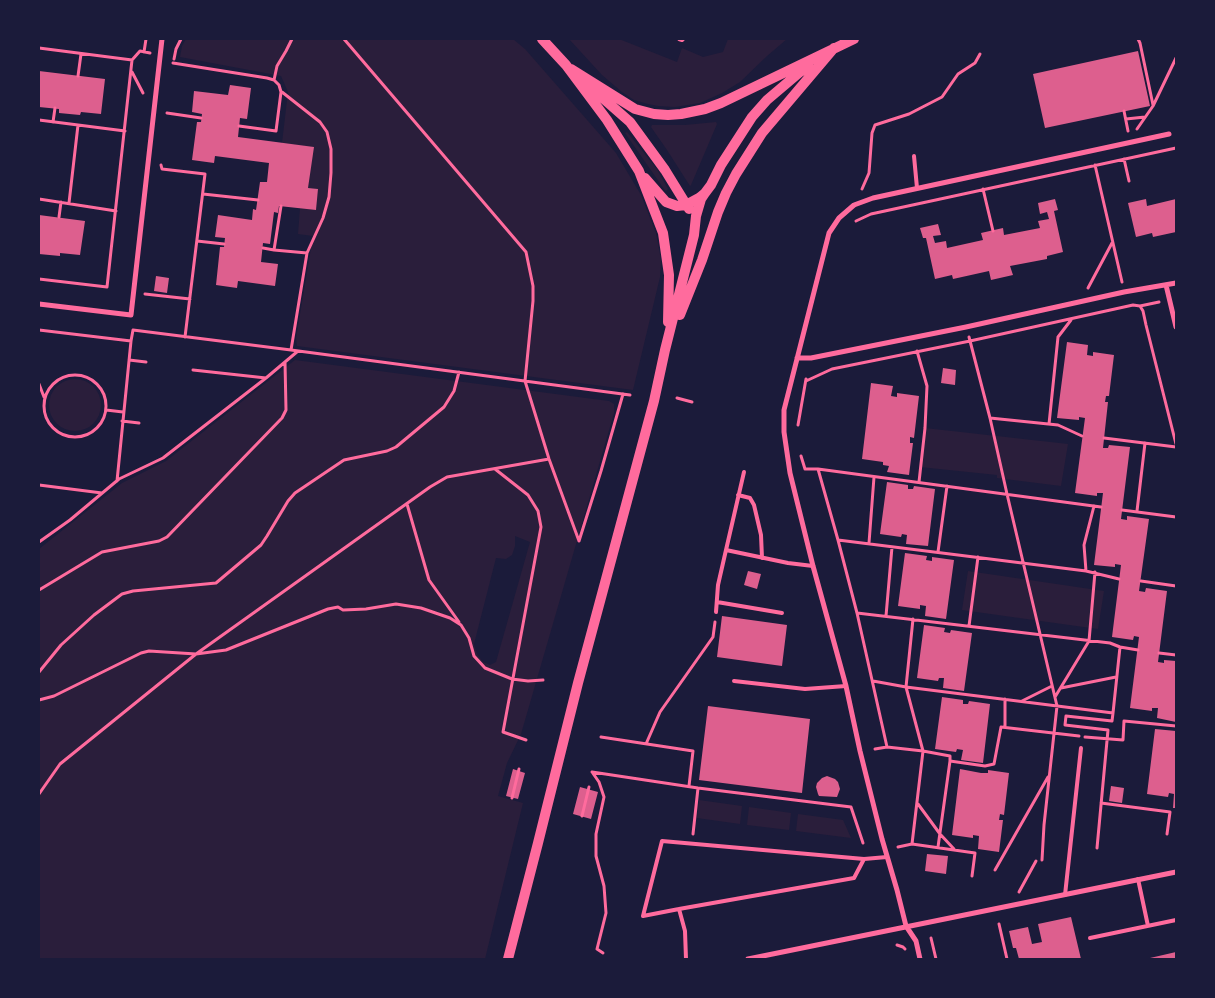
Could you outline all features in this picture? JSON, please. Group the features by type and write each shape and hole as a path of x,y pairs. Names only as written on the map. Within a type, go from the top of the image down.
{"main road":[{"path":"542,39 566,66 607,120 639,171 666,202 677,206 686,204 705,193"},
{"path":"566,66 635,109 654,114 668,115 694,112 720,103 854,39"},
{"path":"694,227 705,193 752,117 767,100 800,72 834,48"},
{"path":"665,350 702,260 718,212 736,174 762,133 834,48"},
{"path":"508,959 578,683 654,401 694,235 693,217 686,204 665,170 630,122 566,66"},
{"path":"639,171 659,221 665,245 669,275 665,350"}],"street":[{"path":"39,304 131,315 162,39"},
{"path":"920,959 916,941 906,926 887,858 846,686 790,473 784,432 784,410 829,233 839,218 854,205 873,198 1169,134"},
{"path":"797,358 811,358 966,327 1124,292 1176,283"},
{"path":"1166,285 1176,327"},
{"path":"748,959 1176,872"}],"lane":[{"path":"679,39 683,39"},
{"path":"914,156 917,188"},
{"path":"716,612 718,585 744,472"},
{"path":"738,495 750,498 754,505 761,536 762,558"},
{"path":"726,550 788,563 813,566"},
{"path":"717,602 782,613"},
{"path":"734,682 805,689 846,686"},
{"path":"1065,895 1081,748"},
{"path":"864,860 854,878 643,916 662,841 864,860 887,858"},
{"path":"1138,879 1148,926"},
{"path":"679,909 685,930 686,959"},
{"path":"1090,938 1176,920"}],"path":[{"path":"144,52 146,39"},
{"path":"172,72 176,49 181,39"},
{"path":"274,80 277,66 292,39"},
{"path":"344,39 526,252 534,301 525,380 549,459 579,541 622,394"},
{"path":"1138,39 1153,106"},
{"path":"39,48 132,60"},
{"path":"39,278 107,288 132,60 140,51 151,53"},
{"path":"78,76 80,54"},
{"path":"854,205 870,174 872,133 875,125 909,114 942,97 958,74 975,63 980,54"},
{"path":"1136,129 1153,106 1176,57"},
{"path":"1176,57 1176,63"},
{"path":"173,63 274,80 281,92 320,122 327,132 331,149 329,197 323,218 307,253 291,350"},
{"path":"239,126 276,131 281,92"},
{"path":"168,105 167,113 201,118"},
{"path":"53,122 55,108"},
{"path":"1124,111 1128,131"},
{"path":"1126,119 1145,117"},
{"path":"39,120 124,131"},
{"path":"69,203 78,125"},
{"path":"853,222 871,214 1176,148"},
{"path":"162,156 162,169 205,174 185,337"},
{"path":"1124,159 1128,181"},
{"path":"1095,165 1124,292"},
{"path":"983,189 993,231"},
{"path":"202,194 258,200"},
{"path":"39,199 116,211"},
{"path":"59,218 61,202"},
{"path":"274,250 281,206"},
{"path":"197,241 224,244"},
{"path":"1080,290 1089,288 1113,242"},
{"path":"263,248 307,253"},
{"path":"145,294 190,299"},
{"path":"806,381 832,368 970,341 1133,305 1140,306 1143,311 1176,444"},
{"path":"1049,424 1058,337 1071,318"},
{"path":"140,331 141,322"},
{"path":"966,327 990,418 1006,494 1057,706 1042,860"},
{"path":"39,330 131,341"},
{"path":"117,481 133,330 630,395"},
{"path":"39,542 70,520 119,479 162,458 298,351"},
{"path":"917,351 927,386 925,428 918,482"},
{"path":"797,428 811,358"},
{"path":"129,360 146,362"},
{"path":"39,590 102,552 159,541 167,537 282,418 286,410 285,362"},
{"path":"193,370 266,378"},
{"path":"39,672 61,645 94,615 122,594 133,591 216,583 261,544 295,493 344,460 387,451 396,447 444,407 454,391 459,372"},
{"path":"68,376 82,376 99,386 106,398 106,410 100,425 93,432 85,436 66,436 58,432 46,417 44,408 45,398 47,392 56,381 68,376"},
{"path":"39,384 45,398"},
{"path":"677,398 692,402"},
{"path":"106,410 123,412"},
{"path":"990,418 1058,425 1082,436"},
{"path":"122,421 139,423"},
{"path":"1104,438 1176,448"},
{"path":"1137,512 1145,443"},
{"path":"800,453 805,468"},
{"path":"39,794 60,764 196,654 430,487 447,477 549,459"},
{"path":"790,473 805,468 818,469 1101,507"},
{"path":"494,469 528,495 538,511 541,527 503,732 526,740"},
{"path":"818,469 857,613 887,747"},
{"path":"869,543 874,477"},
{"path":"39,485 102,493"},
{"path":"938,552 947,486"},
{"path":"407,504 429,580 469,638 474,656 479,663 485,668 512,679 542,680"},
{"path":"1086,571 1084,545 1094,506"},
{"path":"1122,510 1176,517"},
{"path":"838,540 1095,572 1119,579"},
{"path":"886,616 892,547"},
{"path":"969,626 978,557"},
{"path":"1055,697 1089,641 1095,572"},
{"path":"1141,582 1176,586"},
{"path":"39,700 54,696 141,653 149,651 196,654 226,650 328,609 338,607 343,610 354,610 396,604 421,608 450,618 461,625"},
{"path":"646,744 660,712 712,637 716,612"},
{"path":"857,613 1110,643 1138,650"},
{"path":"912,844 923,751 906,687 913,619"},
{"path":"1097,848 1108,730 1065,725 1066,716 1112,721 1120,647"},
{"path":"1159,653 1176,655"},
{"path":"1061,688 1117,676"},
{"path":"873,681 906,687 1112,713"},
{"path":"1021,701 1052,686"},
{"path":"1005,699 1005,727"},
{"path":"950,761 986,766 994,764 1001,727 1123,740 1124,721 1176,726"},
{"path":"601,737 693,751 688,786"},
{"path":"875,749 887,747 950,756 938,848"},
{"path":"512,798 519,769"},
{"path":"603,953 597,949 606,913 604,886 596,856 596,834 604,798 599,782 592,772 698,788 851,807 863,843"},
{"path":"995,870 1049,775"},
{"path":"582,816 589,787"},
{"path":"692,844 698,788"},
{"path":"917,803 940,834 955,850"},
{"path":"1101,803 1170,812 1167,834"},
{"path":"898,847 912,844 975,853 972,876"},
{"path":"1012,906 1036,861"},
{"path":"999,924 1007,959"},
{"path":"931,938 936,959"}],"shaded area":[{"path":"186,39 513,39 525,49 616,153 641,195 656,233 661,260 660,277 633,390 297,346 296,338 313,236 298,234 300,208 316,210 318,189 308,188 313,147 282,143 288,92 281,76 180,57 182,46"},
{"path":"569,39 619,39 677,62 682,48 703,57 723,52 728,39 787,39 740,82 722,93 700,103 675,107 658,106 634,100 602,75"},
{"path":"716,122 717,124 690,186 651,127 652,125 685,125"},
{"path":"627,132 657,169 668,189 666,191 625,133"},
{"path":"295,360 609,401 614,404 614,413 521,734 507,763 498,796 523,803 485,959 39,959 39,549 122,483 166,461","holes":["515,536 530,542 496,662 490,665 483,662 477,654 474,644 496,558 506,559 512,555 515,546"]},
{"path":"75,379 85,381 93,387 99,395 101,405 99,415 93,423 85,429 75,431 65,429 57,423 51,415 49,405 51,395 57,387 65,381"},
{"path":"925,428 1068,444 1061,486 997,478 997,475 920,467"},
{"path":"968,571 1104,591 1098,629 962,610"},
{"path":"699,800 742,806 740,824 697,818"},
{"path":"749,807 791,813 789,830 747,825"},
{"path":"798,814 843,820 851,838 796,831"}],"building":[{"path":"1138,51 1150,106 1045,128 1033,74"},
{"path":"39,71 105,79 101,114 81,112 80,115 59,113 59,109 39,107"},
{"path":"230,85 251,88 247,119 240,118 238,137 314,147 308,188 318,189 316,210 279,206 278,213 274,212 270,244 263,243 261,262 278,264 275,286 238,281 237,288 216,285 220,247 224,247 225,238 215,237 218,215 252,220 253,209 256,210 260,182 267,182 269,163 215,156 214,163 192,160 197,122 201,122 202,114 192,112 194,91 228,95"},
{"path":"1055,199 1058,210 1054,211 1063,252 1047,256 1047,259 1010,266 1013,275 991,280 989,271 953,279 952,275 935,279 926,238 923,238 920,228 938,224 941,235 933,236 935,243 946,241 947,248 983,240 981,233 1003,228 1004,235 1040,228 1038,221 1049,219 1047,212 1040,214 1038,203"},
{"path":"1146,199 1147,206 1176,199 1176,232 1153,237 1152,233 1136,237 1128,203"},
{"path":"39,215 85,221 80,255 60,253 60,256 39,254"},
{"path":"156,276 169,278 167,293 154,291"},
{"path":"1067,342 1088,345 1087,355 1093,356 1093,352 1114,355 1109,396 1106,396 1105,402 1108,402 1103,448 1108,448 1109,445 1130,447 1121,519 1127,520 1127,516 1149,519 1139,591 1145,592 1146,588 1167,591 1158,662 1164,663 1164,660 1176,661 1176,722 1157,718 1158,708 1152,708 1152,711 1130,708 1139,637 1134,636 1133,640 1112,637 1121,565 1115,564 1115,567 1094,565 1103,493 1097,493 1097,496 1075,493 1085,418 1079,417 1079,420 1057,418"},
{"path":"943,368 956,370 955,385 941,383"},
{"path":"871,383 893,386 891,396 897,397 897,393 919,396 914,438 910,437 910,443 913,443 909,475 887,472 889,466 883,465 883,462 862,459"},
{"path":"887,482 908,485 908,489 913,489 914,486 935,489 928,546 906,544 907,535 902,534 901,537 880,534"},
{"path":"905,553 927,556 926,560 932,561 932,557 954,560 946,619 925,616 926,606 920,605 920,609 898,606"},
{"path":"748,571 761,574 757,589 744,585"},
{"path":"722,616 787,625 782,666 717,657"},
{"path":"924,625 945,628 944,632 950,633 951,630 972,633 964,691 943,688 944,678 939,678 938,681 917,678"},
{"path":"942,697 963,700 963,704 968,704 969,701 990,704 983,763 961,760 963,750 957,749 956,752 935,749"},
{"path":"708,706 810,719 802,793 699,780"},
{"path":"1155,729 1176,731 1176,808 1173,808 1174,794 1169,793 1168,797 1147,794"},
{"path":"513,769 525,773 518,799 506,796"},
{"path":"960,769 981,773 988,773 988,770 1009,773 1004,815 1000,814 999,820 1003,820 999,852 978,849 979,836 973,835 973,838 952,835"},
{"path":"827,776 838,782 840,789 837,797 819,796 818,794 817,783"},
{"path":"1111,786 1124,788 1122,803 1109,801"},
{"path":"580,787 598,792 591,819 573,814"},
{"path":"927,854 948,856 946,874 925,871"},
{"path":"1071,917 1081,959 1019,959 1016,948 1013,948 1009,931 1028,927 1032,944 1042,942 1038,924"},
{"path":"1176,952 1176,959 1150,959 1150,958"}]}
